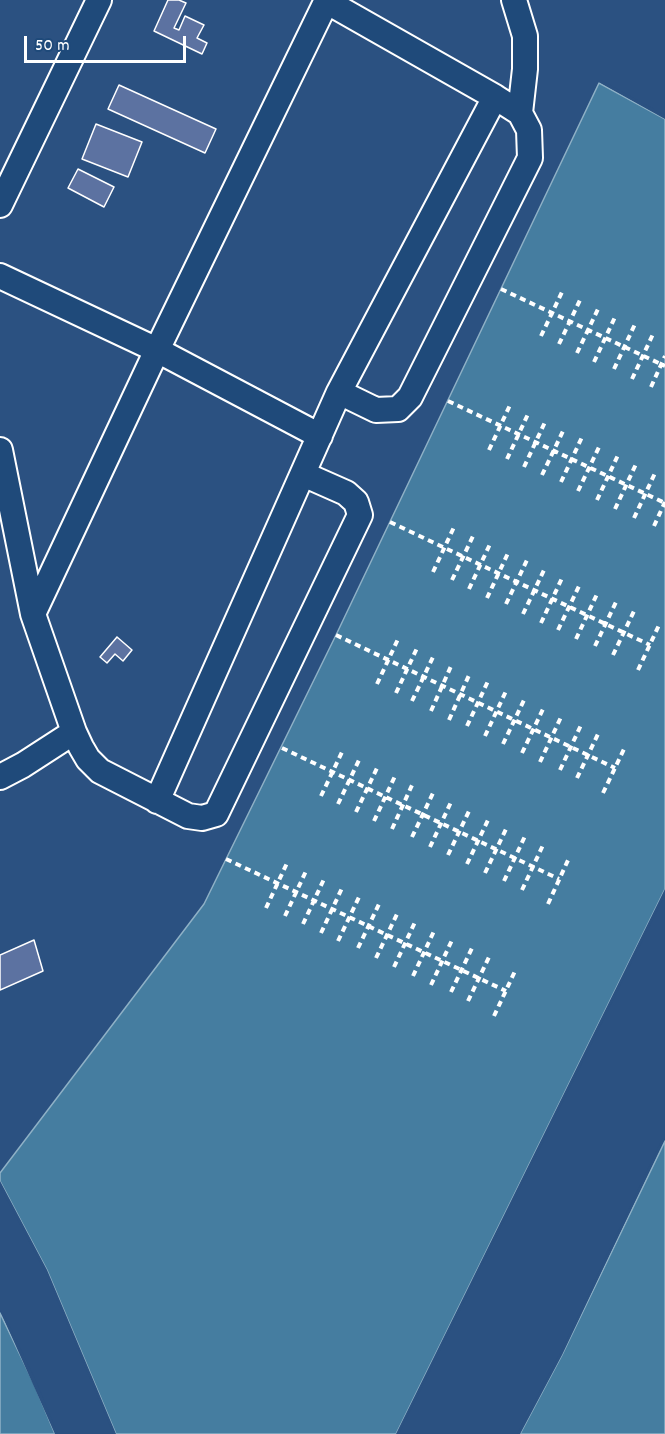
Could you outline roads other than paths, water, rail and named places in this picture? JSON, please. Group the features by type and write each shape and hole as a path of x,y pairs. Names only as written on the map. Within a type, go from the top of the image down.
{"lane":[{"path":"0,205 99,0"},
{"path":"514,0 525,36 525,69 520,113"},
{"path":"33,614 157,350 326,1 520,113 529,130 530,158 410,397 398,409 376,410 339,392"},
{"path":"157,801 339,392 495,97"},
{"path":"0,276 157,350 320,436"},
{"path":"0,450 33,614 74,732 88,759 100,771 157,801 188,816 202,818 216,814 360,515 356,502 346,493 303,474"},
{"path":"0,777 74,732"}],"water":[{"path":"599,83 665,119 665,889 396,1434 116,1434 47,1270 0,1181 0,1173 204,904 336,635"},
{"path":"665,1141 665,1434 520,1434 562,1355"},
{"path":"0,1313 34,1384 55,1434 0,1434"}]}
